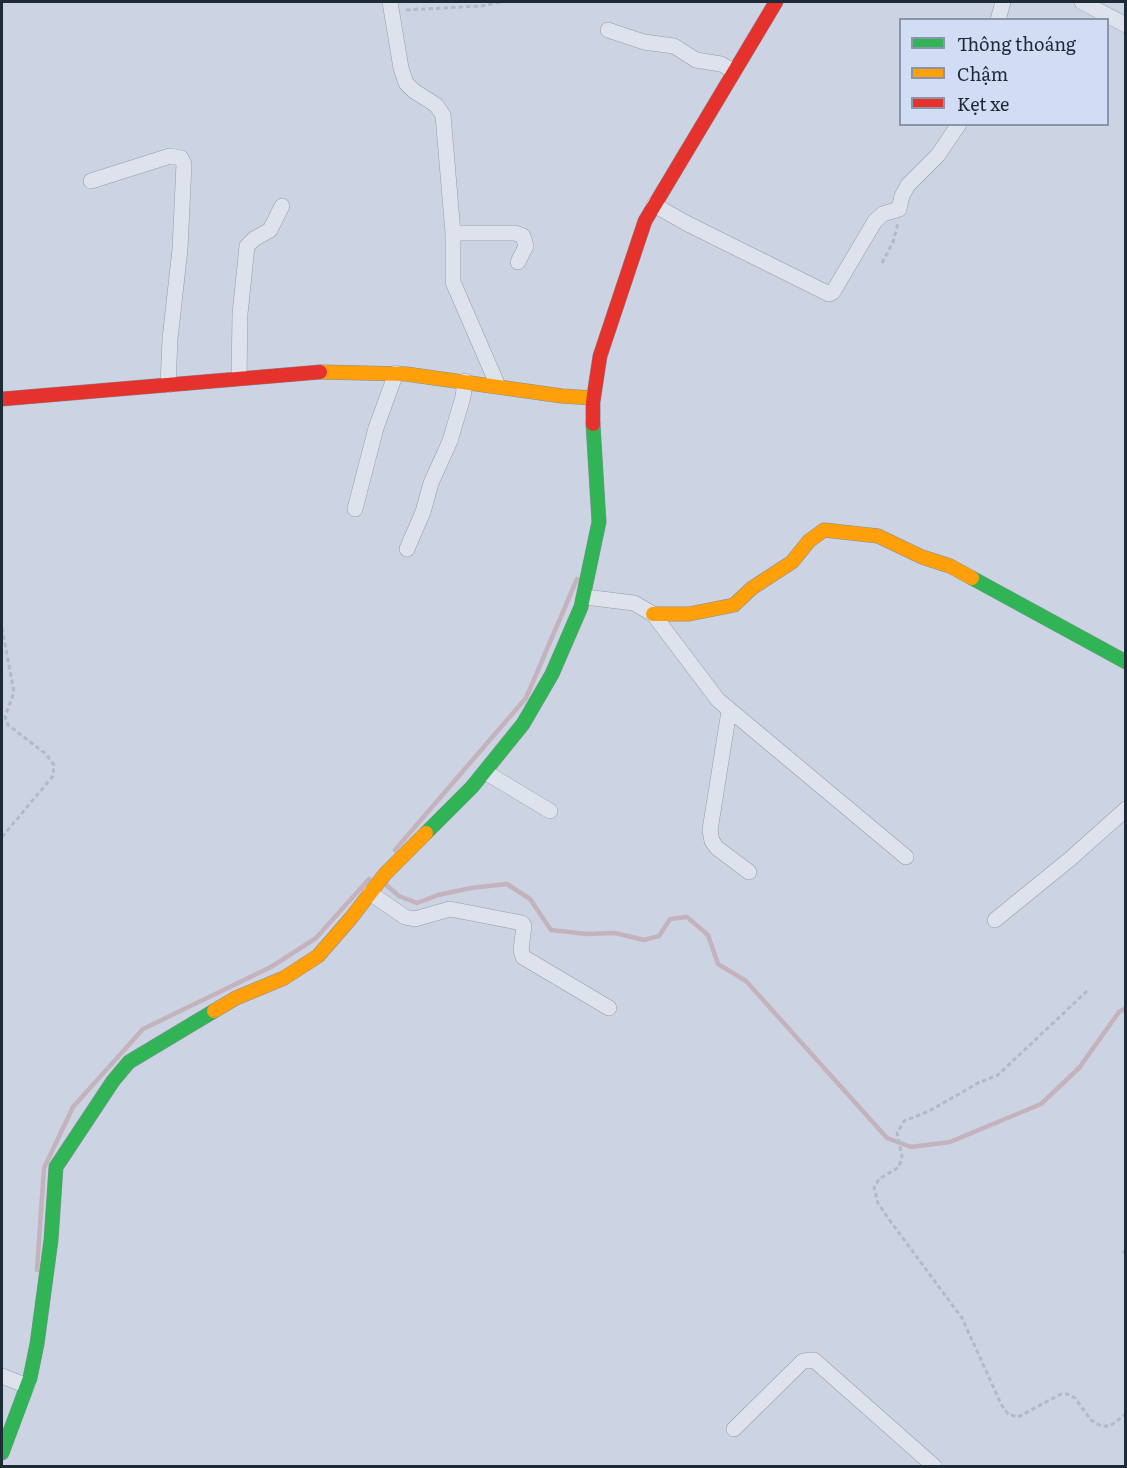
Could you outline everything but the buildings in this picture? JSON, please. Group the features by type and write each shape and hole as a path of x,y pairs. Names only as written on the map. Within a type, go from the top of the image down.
{"street":[{"path":"2,1454 15,1381 44,1303 57,1167 113,1081 129,1062 152,1047 236,998 284,978 311,961 325,948 385,874 447,814 485,772 535,703 567,642 585,597 599,522 599,487 592,423 584,398 641,231 654,205 776,2"},
{"path":"999,18 1003,2"},
{"path":"1082,2 1125,26"},
{"path":"391,6 401,68 406,82 414,91 436,105 443,115 453,232 454,289 498,386"},
{"path":"608,30 644,42 674,46 696,60 721,64 734,71"},
{"path":"654,205 829,294 875,220 883,214 899,209 908,185 938,155 958,126"},
{"path":"91,182 122,170 171,156 181,158 184,164 180,249 170,339 168,385"},
{"path":"239,378 240,314 247,246 270,230 282,207"},
{"path":"453,232 515,233 523,236 526,246 518,262"},
{"path":"2,399 310,372 396,373 584,398"},
{"path":"355,509 376,428 396,373"},
{"path":"407,549 423,512 431,483 450,441 463,397 465,381"},
{"path":"653,614 689,614 734,605 757,584 780,572 816,535 824,530 878,536 922,557 950,566 1125,662"},
{"path":"585,597 624,601 642,607 653,614 718,700 729,711 906,857"},
{"path":"729,711 710,830 717,848 749,872"},
{"path":"485,772 550,811"},
{"path":"995,920 1070,859 1125,809"},
{"path":"370,893 405,917 415,919 450,909 522,923 524,926 520,950 523,957 609,1008"},
{"path":"734,1429 804,1361 814,1360 934,1467"}],"path":[{"path":"391,6 481,6 501,2"},
{"path":"882,263 897,231 899,209"},
{"path":"2,628 14,692 5,717 8,725 46,754 54,765 53,776 2,837"},
{"path":"1087,991 998,1075 978,1083 929,1112 904,1121 897,1133 902,1156 898,1167 879,1179 874,1188 878,1203 888,1218 962,1318 1000,1404 1008,1414 1018,1417 1061,1394 1067,1394 1075,1398 1091,1420 1101,1426 1110,1426 1125,1414"}],"waterway":[{"path":"395,850 526,698 577,579"},
{"path":"37,1270 44,1168 73,1107 143,1029 271,967 316,938 369,879"},
{"path":"384,883 399,896 417,903 438,895 471,888 507,884 530,899 551,930 587,934 615,933 644,940 659,936 670,919 687,917 708,935 718,964 746,981 887,1138 911,1147 950,1142 1041,1104 1079,1068 1119,1012 1126,1008"}],"traffic: fast":[{"path":"426,833 472,787 523,724 552,674 581,607 599,522 593,424"},
{"path":"972,578 1126,662"},
{"path":"2,1453 30,1378 37,1344 51,1240 56,1167 113,1081 129,1062 214,1011"}],"traffic: slow":[{"path":"320,372 406,374 562,396 593,398"},
{"path":"653,614 689,614 734,605 752,588 792,562 809,541 824,530 878,536 922,557 950,566 972,578"},
{"path":"214,1011 236,998 284,978 318,956 385,874 426,833"}],"traffic: jam":[{"path":"593,424 593,402 600,356 645,221 776,2"},
{"path":"2,399 320,372"}]}
